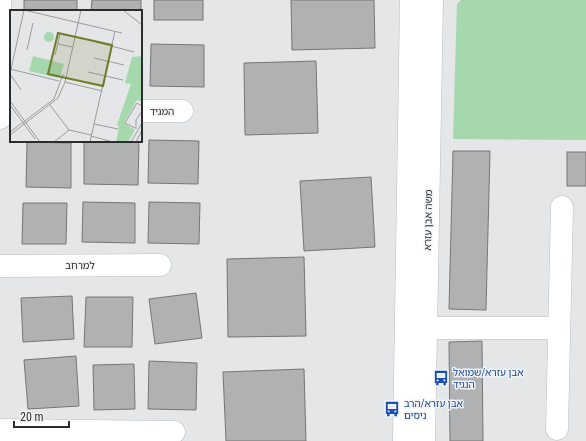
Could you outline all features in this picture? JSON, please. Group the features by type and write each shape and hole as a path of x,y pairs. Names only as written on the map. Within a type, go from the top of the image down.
{"street":[{"path":"0,0 0,118"},
{"name":"משה אבן עזרא","path":"411,0 416,327 424,441"},
{"name":"משה אבן עזרא","path":"404,441 416,327 432,0"},
{"name":"המגיד","path":"142,111 182,111"},
{"path":"557,429 562,207"},
{"name":"למרחב","path":"0,266 160,265"},
{"path":"416,327 559,328"},
{"path":"0,430 174,432"}],"green space":[{"path":"461,0 586,0 586,140 453,139 457,4"}],"building":[{"path":"24,0 77,0 77,10 24,10"},
{"path":"92,0 141,0 141,10 91,10"},
{"path":"154,0 203,0 203,20 154,20"},
{"path":"291,0 374,0 375,48 292,50"},
{"path":"151,44 204,45 204,87 150,86"},
{"path":"316,61 318,133 245,135 244,63"},
{"path":"149,140 199,141 198,184 148,183"},
{"path":"27,142 71,143 71,188 26,187"},
{"path":"84,142 139,142 138,185 84,184"},
{"path":"453,151 490,151 486,310 449,309"},
{"path":"567,152 586,152 586,186 567,186"},
{"path":"371,177 375,247 304,251 300,181"},
{"path":"83,202 135,203 135,243 82,242"},
{"path":"149,202 200,203 199,244 148,243"},
{"path":"23,203 67,203 66,244 22,244"},
{"path":"304,257 306,336 228,337 227,259"},
{"path":"196,293 202,338 155,344 149,299"},
{"path":"72,296 74,339 23,342 21,298"},
{"path":"86,297 133,297 132,347 84,347"},
{"path":"482,341 483,441 450,441 449,342"},
{"path":"76,356 79,406 28,409 24,360"},
{"path":"149,361 197,363 196,410 148,409"},
{"path":"134,364 135,409 94,410 93,365"},
{"path":"304,369 306,441 226,441 223,372"}],"place":[{"name":"אבן עזרא/שמואל הנגיד","path":"441,378"},
{"name":"אבן עזרא/הרב ניסים","path":"392,409"}]}
